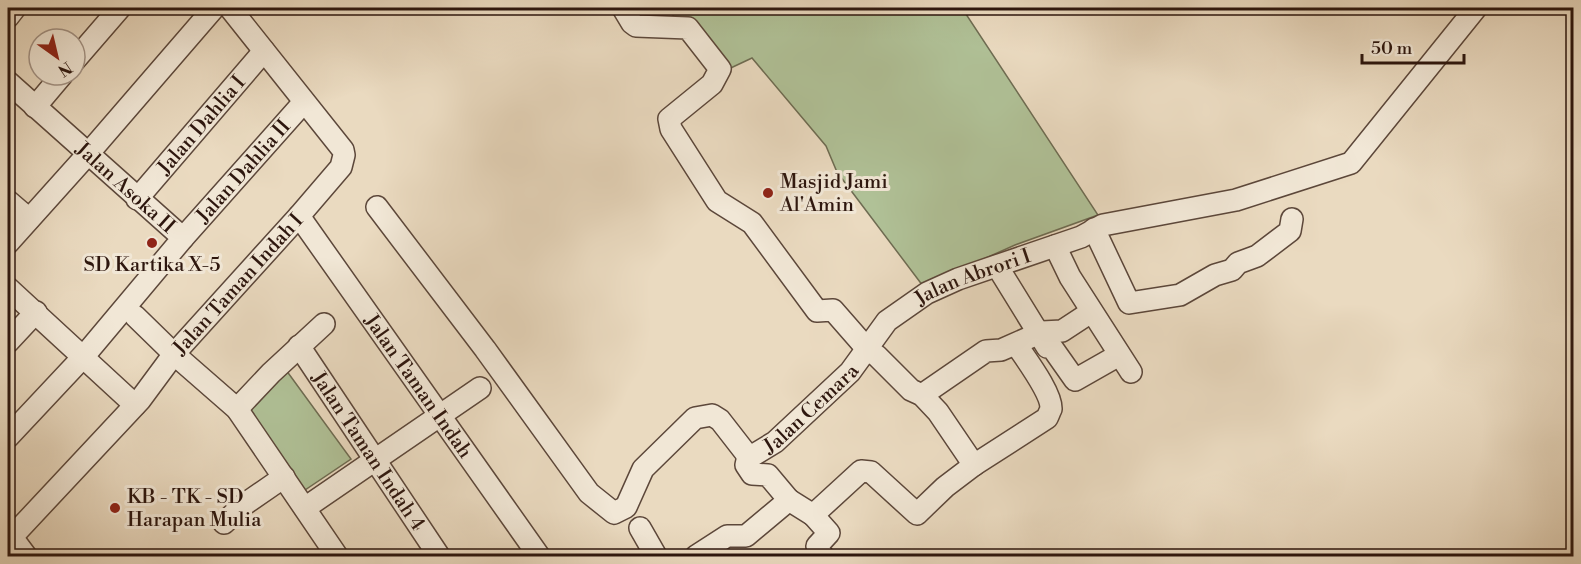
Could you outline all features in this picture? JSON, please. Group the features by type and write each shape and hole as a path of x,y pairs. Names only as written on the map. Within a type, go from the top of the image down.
{"street":[{"path":"8,16 15,8"},
{"path":"87,46 120,8"},
{"path":"8,243 214,8"},
{"name":"Jalan Taman Indah I","path":"230,8 343,150 344,155 341,167 174,354 237,409 337,556"},
{"name":"Jalan Cemara","path":"378,207 485,349 589,493 614,513 627,507 643,469 695,418 712,415 720,420 748,456 752,456 775,442 850,372 868,350 833,310 817,311 812,307 752,223 717,201 671,129 669,119 712,84 720,69 688,28 636,26 623,8"},
{"name":"Jalan Abrori I","path":"868,350 887,321 927,293 958,279 1081,237 1102,225 1236,201 1351,163 1476,8"},
{"name":"Jalan Dahlia I","path":"137,199 264,51"},
{"name":"Jalan Asoka II","path":"8,82 87,155 183,238 84,357 8,437"},
{"path":"35,107 52,87"},
{"name":"Jalan Dahlia II","path":"183,238 304,102"},
{"path":"8,201 29,219"},
{"name":"Jalan Taman Indah","path":"299,216 539,556"},
{"path":"1094,229 1129,303 1179,296 1216,275 1232,269 1238,263 1257,256 1290,231 1293,219"},
{"path":"997,266 1038,334 1047,347 1051,346 1075,380 1125,363 1070,277 1055,246"},
{"path":"8,288 135,405"},
{"path":"8,342 36,312"},
{"path":"921,395 986,351 1001,350 1038,334 1062,331 1091,312"},
{"path":"26,556 9,537 142,398 174,354 135,316"},
{"path":"237,409 271,373 324,324"},
{"path":"813,515 861,471 866,470 917,514 945,487 974,465 1043,422 1051,407 1042,385 1016,344"},
{"name":"Jalan Taman Indah 4","path":"299,346 374,461 440,556"},
{"path":"868,350 938,412 974,465"},
{"path":"305,508 480,388"},
{"path":"748,456 746,465 752,474 768,475 789,500 813,515 829,533 817,546 823,556"},
{"path":"224,523 242,506 285,477"},
{"path":"696,556 727,536 746,536 789,500"},
{"path":"640,528 657,556"}],"green space":[{"path":"667,8 962,8 1098,215 1015,245 923,286 837,172 826,146 752,58 720,73"},
{"path":"286,370 351,459 302,492 247,411"}],"place":[{"name":"Masjid Jami Al'Amin","path":"768,193"},
{"name":"SD Kartika X-5","path":"152,243"},
{"name":"KB - TK - SD Harapan Mulia","path":"115,508"}]}
